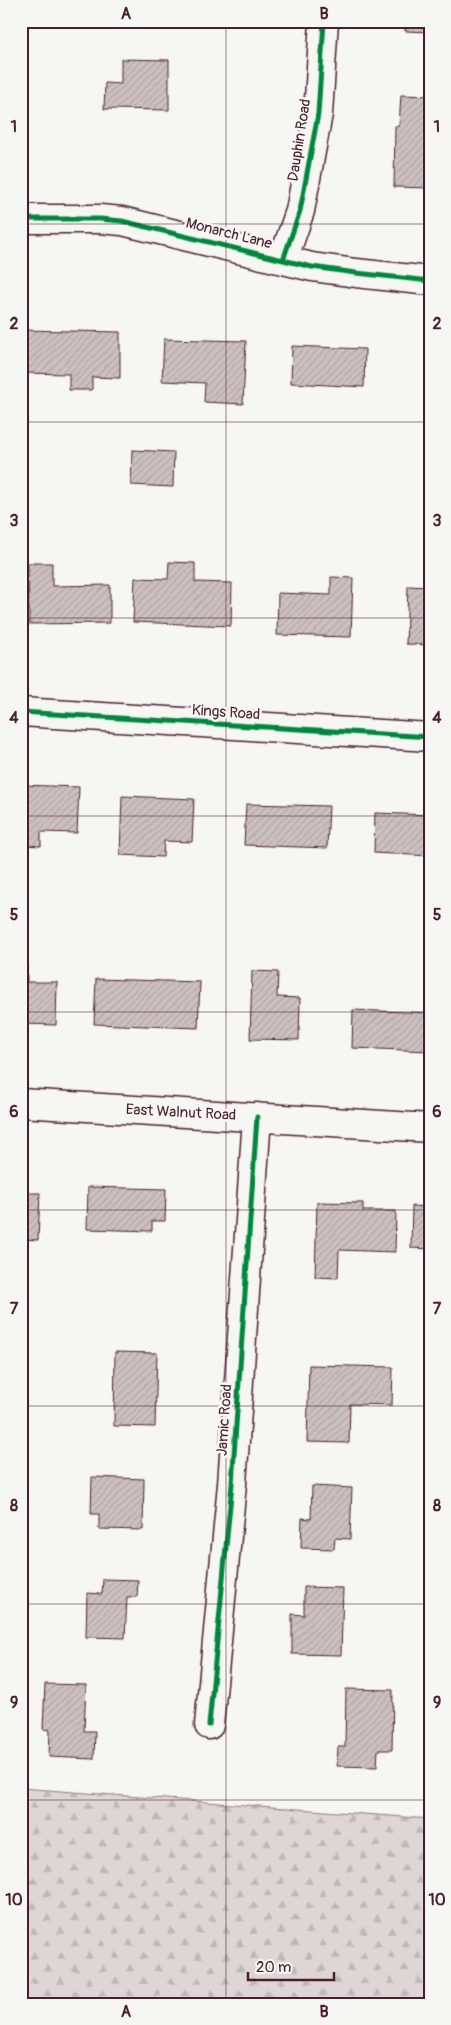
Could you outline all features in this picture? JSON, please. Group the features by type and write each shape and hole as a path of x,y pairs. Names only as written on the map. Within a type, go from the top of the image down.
{"street":[{"name":"Dauphin Road","path":"282,260 300,211 318,114 324,21"},
{"name":"Monarch Lane","path":"21,219 100,219 122,221 282,260 347,272 430,280"},
{"name":"Kings Road","path":"21,712 430,737"},
{"name":"East Walnut Road","path":"21,1103 430,1128"},
{"name":"Jamic Road","path":"209,1725 232,1474 257,1117"}],"green space":[{"path":"21,1788 430,1819 430,2004 21,2004"}],"building":[{"path":"405,21 430,21 430,32 405,31"},
{"path":"121,59 169,60 169,110 104,109 105,83 121,84"},
{"path":"401,95 430,96 430,188 394,187 395,126 399,126"},
{"path":"21,330 120,332 120,378 92,377 92,390 69,390 69,374 21,373"},
{"path":"164,339 246,341 243,404 204,402 205,383 162,381"},
{"path":"292,346 365,349 364,387 291,383"},
{"path":"132,450 174,452 173,487 131,485"},
{"path":"169,562 195,563 195,582 232,583 231,626 133,622 135,578 168,579"},
{"path":"28,563 52,563 52,586 110,585 110,623 29,624"},
{"path":"331,577 353,578 351,637 277,635 278,593 331,595"},
{"path":"408,586 430,587 430,645 406,644"},
{"path":"21,785 79,787 77,833 41,832 41,846 24,845 24,830 21,830"},
{"path":"122,796 194,799 192,842 164,841 163,857 120,855"},
{"path":"246,804 329,806 327,848 244,845"},
{"path":"375,813 430,815 430,856 374,853"},
{"path":"21,966 27,966 27,982 57,982 56,1025 21,1024"},
{"path":"252,971 278,972 277,997 300,998 299,1040 250,1039"},
{"path":"96,979 200,982 198,1028 94,1024"},
{"path":"353,1010 430,1013 430,1051 352,1048"},
{"path":"88,1187 166,1189 165,1221 152,1221 152,1231 87,1229"},
{"path":"21,1193 40,1193 38,1240 21,1239"},
{"path":"317,1202 363,1203 363,1211 396,1211 395,1252 339,1250 338,1278 315,1277"},
{"path":"412,1206 430,1207 430,1249 411,1248"},
{"path":"115,1352 157,1353 155,1427 114,1426"},
{"path":"309,1365 393,1367 392,1405 350,1404 349,1443 307,1442"},
{"path":"92,1477 144,1479 143,1530 99,1529 99,1514 91,1514"},
{"path":"312,1486 352,1488 350,1539 335,1538 334,1549 301,1548 302,1518 311,1519"},
{"path":"103,1579 138,1580 137,1597 127,1597 125,1638 86,1637 87,1593 102,1594"},
{"path":"304,1587 343,1588 341,1655 292,1654 292,1614 304,1615"},
{"path":"45,1684 86,1685 84,1731 95,1731 94,1759 49,1757 50,1730 43,1729"},
{"path":"346,1689 393,1690 392,1750 378,1750 377,1767 337,1766 338,1747 345,1747"}],"cycle path":[{"path":"283,260 300,211 318,114 324,21"},
{"path":"21,219 100,219 122,221 312,267 430,281"},
{"path":"21,712 430,737"},
{"path":"209,1725 232,1484 257,1117"}]}
